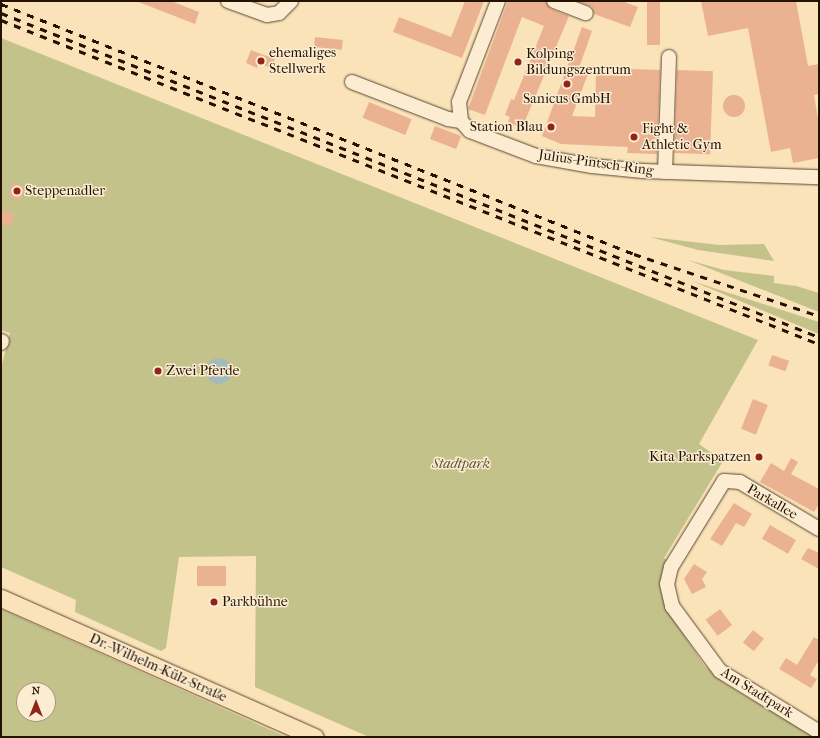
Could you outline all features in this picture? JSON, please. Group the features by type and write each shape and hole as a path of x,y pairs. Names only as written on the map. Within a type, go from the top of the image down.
{"main road":[{"name":"Dr.-Wilhelm-Külz-Straße","path":"1,598 315,737"}],"street":[{"path":"228,1 267,15 279,13 291,1"},
{"path":"352,82 448,119 461,121 459,102 498,1"},
{"path":"554,1 587,11"},
{"path":"665,172 669,57"},
{"name":"Julius-Pintsch-Ring","path":"461,121 470,130 536,156 592,166 665,172 819,177"},
{"name":"Parkallee","path":"724,481 740,482 819,529"},
{"name":"Am Stadtpark","path":"724,481 671,567 667,584 672,606 720,671 819,732"}],"green space":[{"name":"Stadtpark","path":"1,38 758,340 699,444 723,461 664,558 668,561 668,611 704,665 724,683 814,737 369,737 255,687 256,556 179,557 166,648 161,651 75,612 76,600 1,567 1,368 10,333 1,330"},
{"path":"650,237 719,245 764,244 774,261 698,250"},
{"path":"688,260 724,270 774,276 774,283 796,286 819,293 819,312"},
{"path":"692,281 819,322 819,334 735,299"},
{"path":"1,609 286,737 1,737"}],"water":[{"path":"219,358 228,362 232,371 228,380 219,384 210,380 206,371 210,362"}],"building":[{"path":"136,1 171,1 199,12 195,24"},
{"path":"465,1 484,1 462,58 393,32 399,17 451,37"},
{"path":"508,1 546,1 551,9 569,16 522,128 508,122 510,117 505,115 511,99 514,100 544,26 522,17 485,115 468,109"},
{"path":"578,1 622,1 638,7 630,27 594,14 592,7"},
{"path":"647,1 660,1 660,45 647,45"},
{"path":"701,1 796,1 808,66 819,64 819,94 814,95 819,125 819,158 793,163 790,148 771,152 748,28 708,36"},
{"path":"582,27 592,31 580,65 590,69 572,116 595,117 596,75 630,76 630,69 660,70 657,154 627,153 628,147 561,144 542,136"},
{"path":"315,37 343,40 342,50 314,47"},
{"name":"ehemaliges Stellwerk","path":"251,50 275,59 271,68 259,63 257,68 246,63"},
{"path":"677,70 713,71 710,154 674,153"},
{"path":"734,95 742,98 745,106 742,114 734,117 726,114 723,106 726,98"},
{"path":"369,102 412,119 405,135 363,118"},
{"path":"435,126 461,136 456,149 430,139"},
{"name":"Steppenadler","path":"13,183 25,187 21,200 9,196"},
{"path":"3,210 15,215 9,227 1,223"},
{"path":"772,355 789,361 785,371 768,365"},
{"path":"753,399 768,405 756,435 741,429"},
{"path":"791,458 798,462 791,474 819,489 819,504 814,512 760,482 771,463 784,471"},
{"path":"734,503 752,514 744,527 736,523 722,546 710,539"},
{"path":"770,525 796,540 788,554 762,539"},
{"path":"808,548 819,553 819,569 801,559"},
{"path":"694,564 707,572 702,579 706,587 692,594 684,579"},
{"path":"197,566 226,566 226,586 197,586"},
{"path":"720,609 732,625 718,636 706,620"},
{"path":"753,630 764,639 754,651 743,642"},
{"path":"814,637 819,640 819,660 810,675 817,679 811,688 779,669 786,658 797,665"}],"railway":[{"path":"1,4 634,254 819,316"},
{"path":"1,13 819,337"},
{"path":"1,20 819,344"}],"place":[{"name":"ehemaliges Stellwerk","path":"261,61"},
{"name":"Kolping Bildungszentrum","path":"518,62"},
{"name":"Sanicus GmbH","path":"567,84"},
{"name":"Station Blau","path":"551,127"},
{"name":"Fight & Athletic Gym","path":"634,137"},
{"name":"Steppenadler","path":"17,191"},
{"name":"Zwei Pferde","path":"158,371"},
{"name":"Kita Parkspatzen","path":"759,457"},
{"name":"Parkbühne","path":"214,602"}]}
